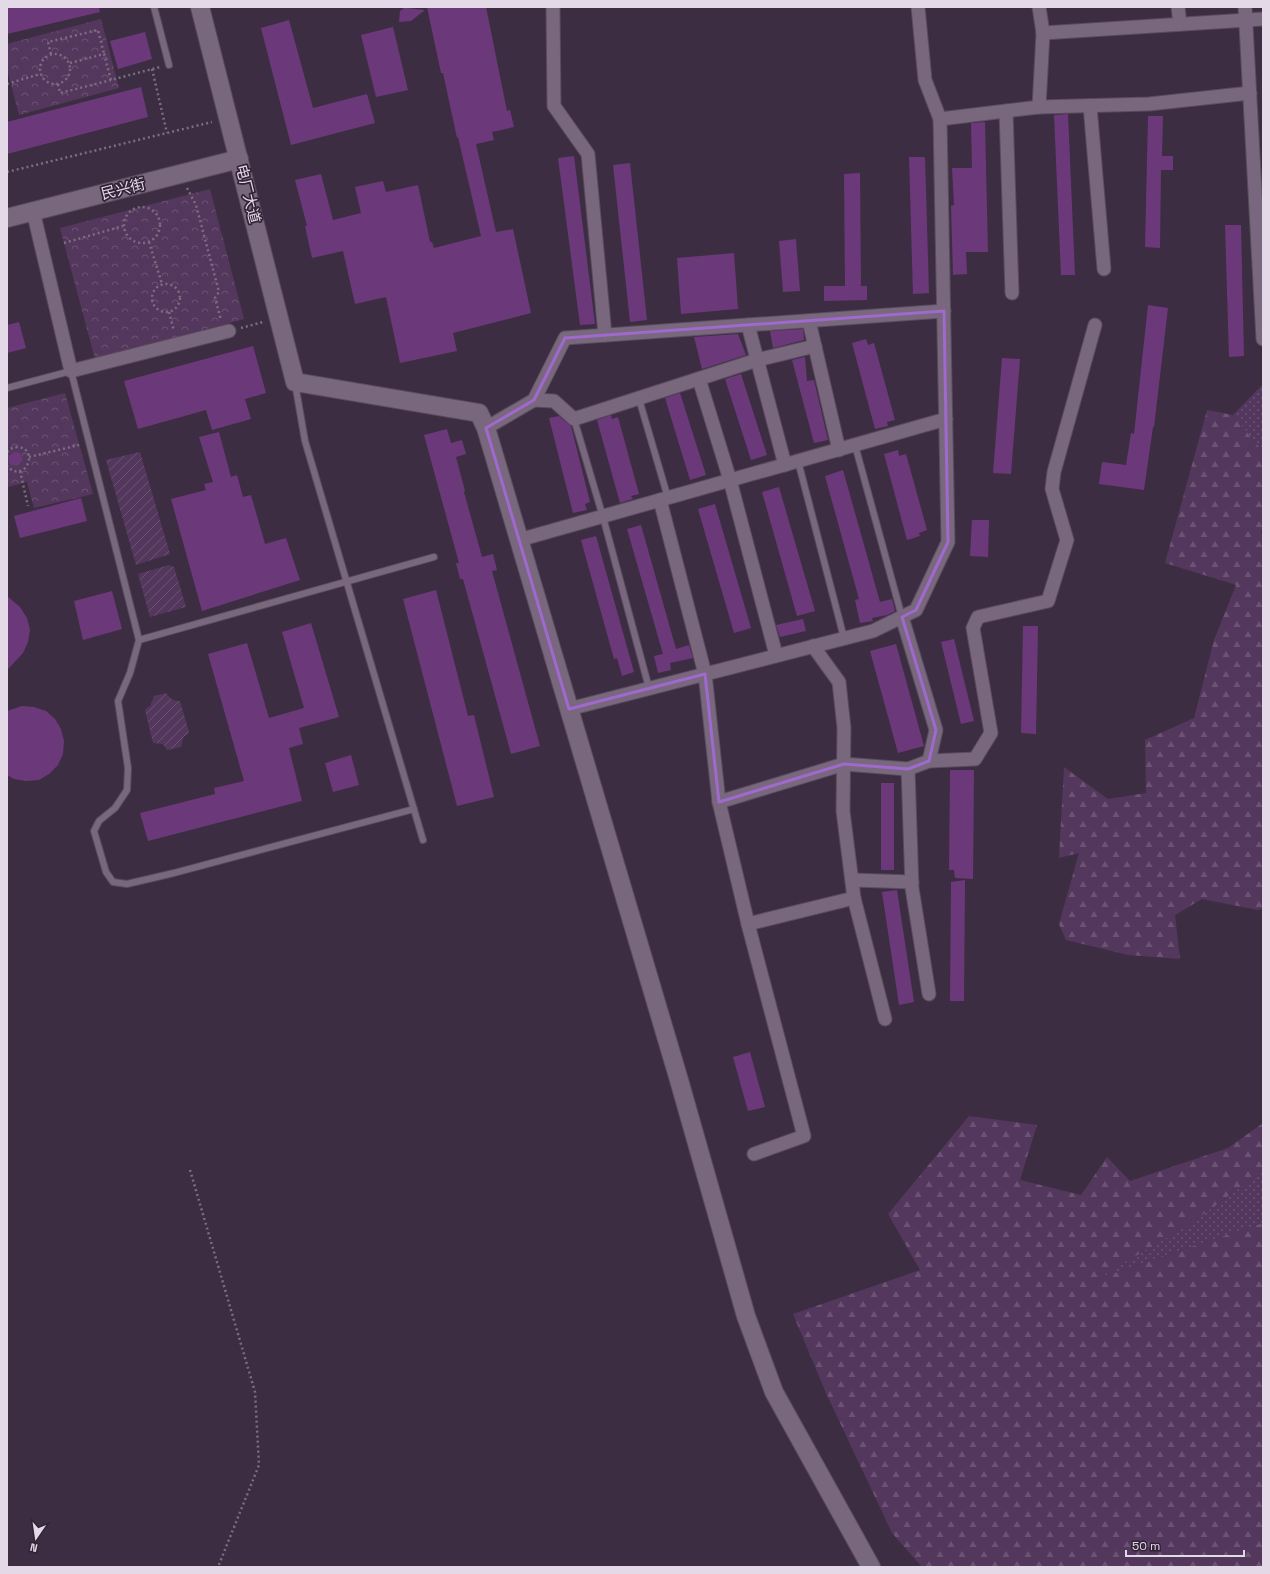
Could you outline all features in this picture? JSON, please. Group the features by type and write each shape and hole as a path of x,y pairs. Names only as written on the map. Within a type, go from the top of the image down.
{"street":[{"name":"电厂大道","path":"200,7 295,382"},
{"path":"553,7 554,106 588,154 605,335"},
{"path":"569,709 873,630 916,610 948,542 940,119 925,80 918,7"},
{"path":"1039,7 1043,33 1039,107"},
{"path":"1178,7 1180,24"},
{"path":"1043,33 1180,24 1245,13 1263,19"},
{"path":"1245,13 1263,339"},
{"path":"940,119 1039,107 1149,104 1250,93"},
{"path":"1090,106 1104,269"},
{"path":"1006,111 1012,293"},
{"name":"民兴街","path":"7,218 239,159"},
{"path":"33,211 71,371 226,332"},
{"path":"534,400 565,338 944,311"},
{"path":"809,321 839,450"},
{"path":"748,325 785,465"},
{"path":"720,802 844,764 908,769 929,760 976,759 991,733 973,628 978,617 1048,601 1067,540 1052,489 1054,472 1095,325"},
{"path":"486,428 534,400 554,401 574,419 757,360 815,346"},
{"path":"699,379 730,480 776,656"},
{"path":"295,382 479,413 486,428 675,1065 746,1316 774,1392 871,1567"},
{"path":"519,540 946,419"},
{"path":"664,499 705,674 720,802 748,924 804,1136 754,1154"},
{"path":"902,617 936,730 929,760"},
{"path":"813,646 839,682 844,728 842,811 854,898 885,1019"},
{"path":"908,769 912,882 929,994"},
{"path":"852,880 912,882"},
{"path":"748,924 854,898"}],"lane":[{"path":"154,7 169,65"},
{"path":"7,388 71,371 139,640 130,673 118,701 128,768 127,790 115,808 99,821 94,832 106,872 113,882 127,884 174,873 414,810"},
{"path":"295,382 305,441 423,840"},
{"path":"639,399 664,499"},
{"path":"574,419 603,517 649,688"},
{"path":"855,445 902,617"},
{"path":"798,461 844,638"},
{"path":"139,640 434,557"}],"path":[{"path":"51,54 48,42 98,30 111,80"},
{"path":"51,54 63,55 70,63 71,68 68,78 58,84 50,84 40,74 41,63 44,58 51,54"},
{"path":"70,63 104,54"},
{"path":"58,84 60,93 169,65"},
{"path":"152,69 167,132"},
{"path":"7,84 40,74"},
{"path":"7,172 228,118"},
{"path":"184,182 196,205 219,292 215,298 226,332 279,318"},
{"path":"142,207 153,211 157,215 160,226 155,237 149,242 139,243 128,237 123,226 127,215 131,210 142,207"},
{"path":"64,243 123,226"},
{"path":"149,242 162,284"},
{"path":"162,284 170,284 174,286 180,294 177,307 169,312 160,311 156,308 152,300 153,291 162,284"},
{"path":"169,312 178,344"},
{"path":"29,457 89,442"},
{"path":"7,452 13,448 21,448 28,453 29,457 26,467 20,471 12,470 7,466"},
{"path":"20,471 28,506"},
{"path":"190,1170 255,1392 259,1465 218,1567"}],"highlighted area":[{"path":"944,311 948,542 916,610 902,617 936,730 929,761 908,769 844,764 719,802 705,674 569,709 486,428 534,400 565,338"}],"green space":[{"path":"101,19 119,88 19,115 7,69 7,44"},
{"path":"210,189 244,319 95,359 60,228"},
{"path":"1263,384 1263,452 1233,415"},
{"path":"65,393 93,494 34,508 27,482 8,487 7,485 7,408"},
{"path":"1207,410 1233,415 1263,452 1263,524 1261,534 1263,535 1263,908 1258,910 1202,899 1175,915 1180,959 1128,955 1066,940 1059,924 1079,853 1059,858 1064,767 1108,799 1146,793 1145,740 1194,718 1214,640 1236,585 1165,563"},
{"path":"140,452 170,554 136,565 106,460"},
{"path":"169,565 174,567 186,607 150,617 138,574"},
{"path":"166,693 172,699 180,701 189,732 183,738 181,747 167,750 163,744 153,743 145,710 150,706 154,696"},
{"path":"969,1116 1037,1125 1020,1180 1081,1195 1107,1157 1130,1181 1228,1148 1263,1123 1263,1171 1190,1224 1095,1280 1263,1223 1263,1567 922,1567 892,1533 826,1393 793,1314 920,1270 888,1214"},
{"path":"1263,1171 1263,1223 1092,1281 1190,1224"}],"building":[{"path":"7,7 99,7 100,12 7,34"},
{"path":"427,7 486,7 507,111 510,110 514,127 492,132 494,140 476,144 496,232 513,229 531,313 453,333 457,351 400,363 386,297 355,304 343,251 312,258 305,226 307,226 295,180 321,174 333,220 361,213 355,187 383,181 386,192 418,185 430,242 432,242 434,248 481,236 443,73 441,73"},
{"path":"404,8 425,10 411,21 399,22 400,11"},
{"path":"289,20 313,108 367,94 375,123 291,145 261,28"},
{"path":"393,27 408,90 376,97 361,35"},
{"path":"145,32 152,59 118,69 110,41"},
{"path":"141,87 148,117 7,154 7,122"},
{"path":"1068,114 1075,275 1061,275 1054,115"},
{"path":"1148,116 1163,116 1162,156 1173,156 1173,170 1161,170 1160,248 1145,247"},
{"path":"985,122 988,252 966,252 967,274 953,275 951,206 954,205 952,168 972,168 971,123"},
{"path":"574,156 595,324 580,325 558,158"},
{"path":"909,157 925,157 929,293 913,294"},
{"path":"630,163 647,320 630,322 613,165"},
{"path":"860,173 861,286 867,286 867,300 824,301 824,286 845,286 844,174"},
{"path":"1225,225 1241,225 1244,356 1229,357"},
{"path":"796,239 800,291 783,292 779,241"},
{"path":"734,253 738,309 681,314 677,258"},
{"path":"1148,305 1168,308 1154,427 1144,490 1099,484 1102,462 1126,465 1131,433 1134,434"},
{"path":"19,322 26,348 7,353 7,325"},
{"path":"803,329 804,340 773,348 770,331"},
{"path":"738,334 746,355 702,369 694,337"},
{"path":"866,339 868,345 874,343 895,420 887,422 888,426 875,429 852,343"},
{"path":"253,346 266,393 245,399 251,419 212,430 206,410 138,429 124,381"},
{"path":"805,357 807,381 814,380 828,440 814,443 792,360"},
{"path":"1002,358 1020,359 1011,474 993,473"},
{"path":"741,374 767,455 751,460 725,379"},
{"path":"680,393 706,475 690,480 665,398"},
{"path":"611,415 612,419 618,417 639,494 631,496 633,499 620,503 597,420"},
{"path":"559,416 571,426 590,502 585,504 587,510 573,513 549,418"},
{"path":"447,429 451,443 462,440 466,454 456,457 464,492 482,557 493,554 497,570 492,571 540,746 511,754 463,579 460,579 456,563 459,563 424,435"},
{"path":"219,432 231,477 237,475 243,497 251,495 265,544 286,538 300,580 202,611 171,499 206,490 204,484 213,482 199,437"},
{"path":"898,450 899,456 906,454 927,530 919,533 920,536 907,540 884,454"},
{"path":"14,452 20,453 23,460 17,466 10,464 8,457"},
{"path":"843,470 880,602 892,599 895,611 887,615 872,618 873,621 860,623 855,600 859,599 825,476"},
{"path":"779,487 815,611 797,616 762,492"},
{"path":"81,498 87,521 20,538 14,516"},
{"path":"715,504 751,628 734,633 698,509"},
{"path":"972,520 989,520 988,557 970,556"},
{"path":"641,525 676,649 689,645 693,658 670,663 671,670 658,673 654,656 663,654 627,529"},
{"path":"596,536 634,672 622,676 617,658 614,659 581,540"},
{"path":"436,590 468,716 474,715 494,797 457,806 403,599"},
{"path":"112,591 122,629 83,640 74,601"},
{"path":"7,596 20,607 27,618 30,630 28,642 23,653 7,670"},
{"path":"803,619 806,631 780,637 776,625"},
{"path":"311,623 339,717 299,728 303,744 289,748 302,801 148,841 140,813 215,794 214,788 244,781 208,654 247,643 269,718 304,708 282,632"},
{"path":"1023,626 1038,626 1036,734 1021,733"},
{"path":"954,639 974,721 961,724 941,642"},
{"path":"896,644 924,746 898,753 870,651"},
{"path":"22,706 34,707 46,711 55,719 61,729 64,741 63,754 58,765 49,774 39,780 26,781 14,779 7,775 7,711"},
{"path":"351,755 359,785 333,792 325,763"},
{"path":"950,770 974,770 973,879 955,878 954,870 949,870"},
{"path":"881,783 894,783 894,870 881,870"},
{"path":"965,880 964,1001 950,1001 951,882"},
{"path":"897,890 914,1002 899,1005 882,892"},
{"path":"750,1052 765,1107 748,1111 733,1057"}]}
